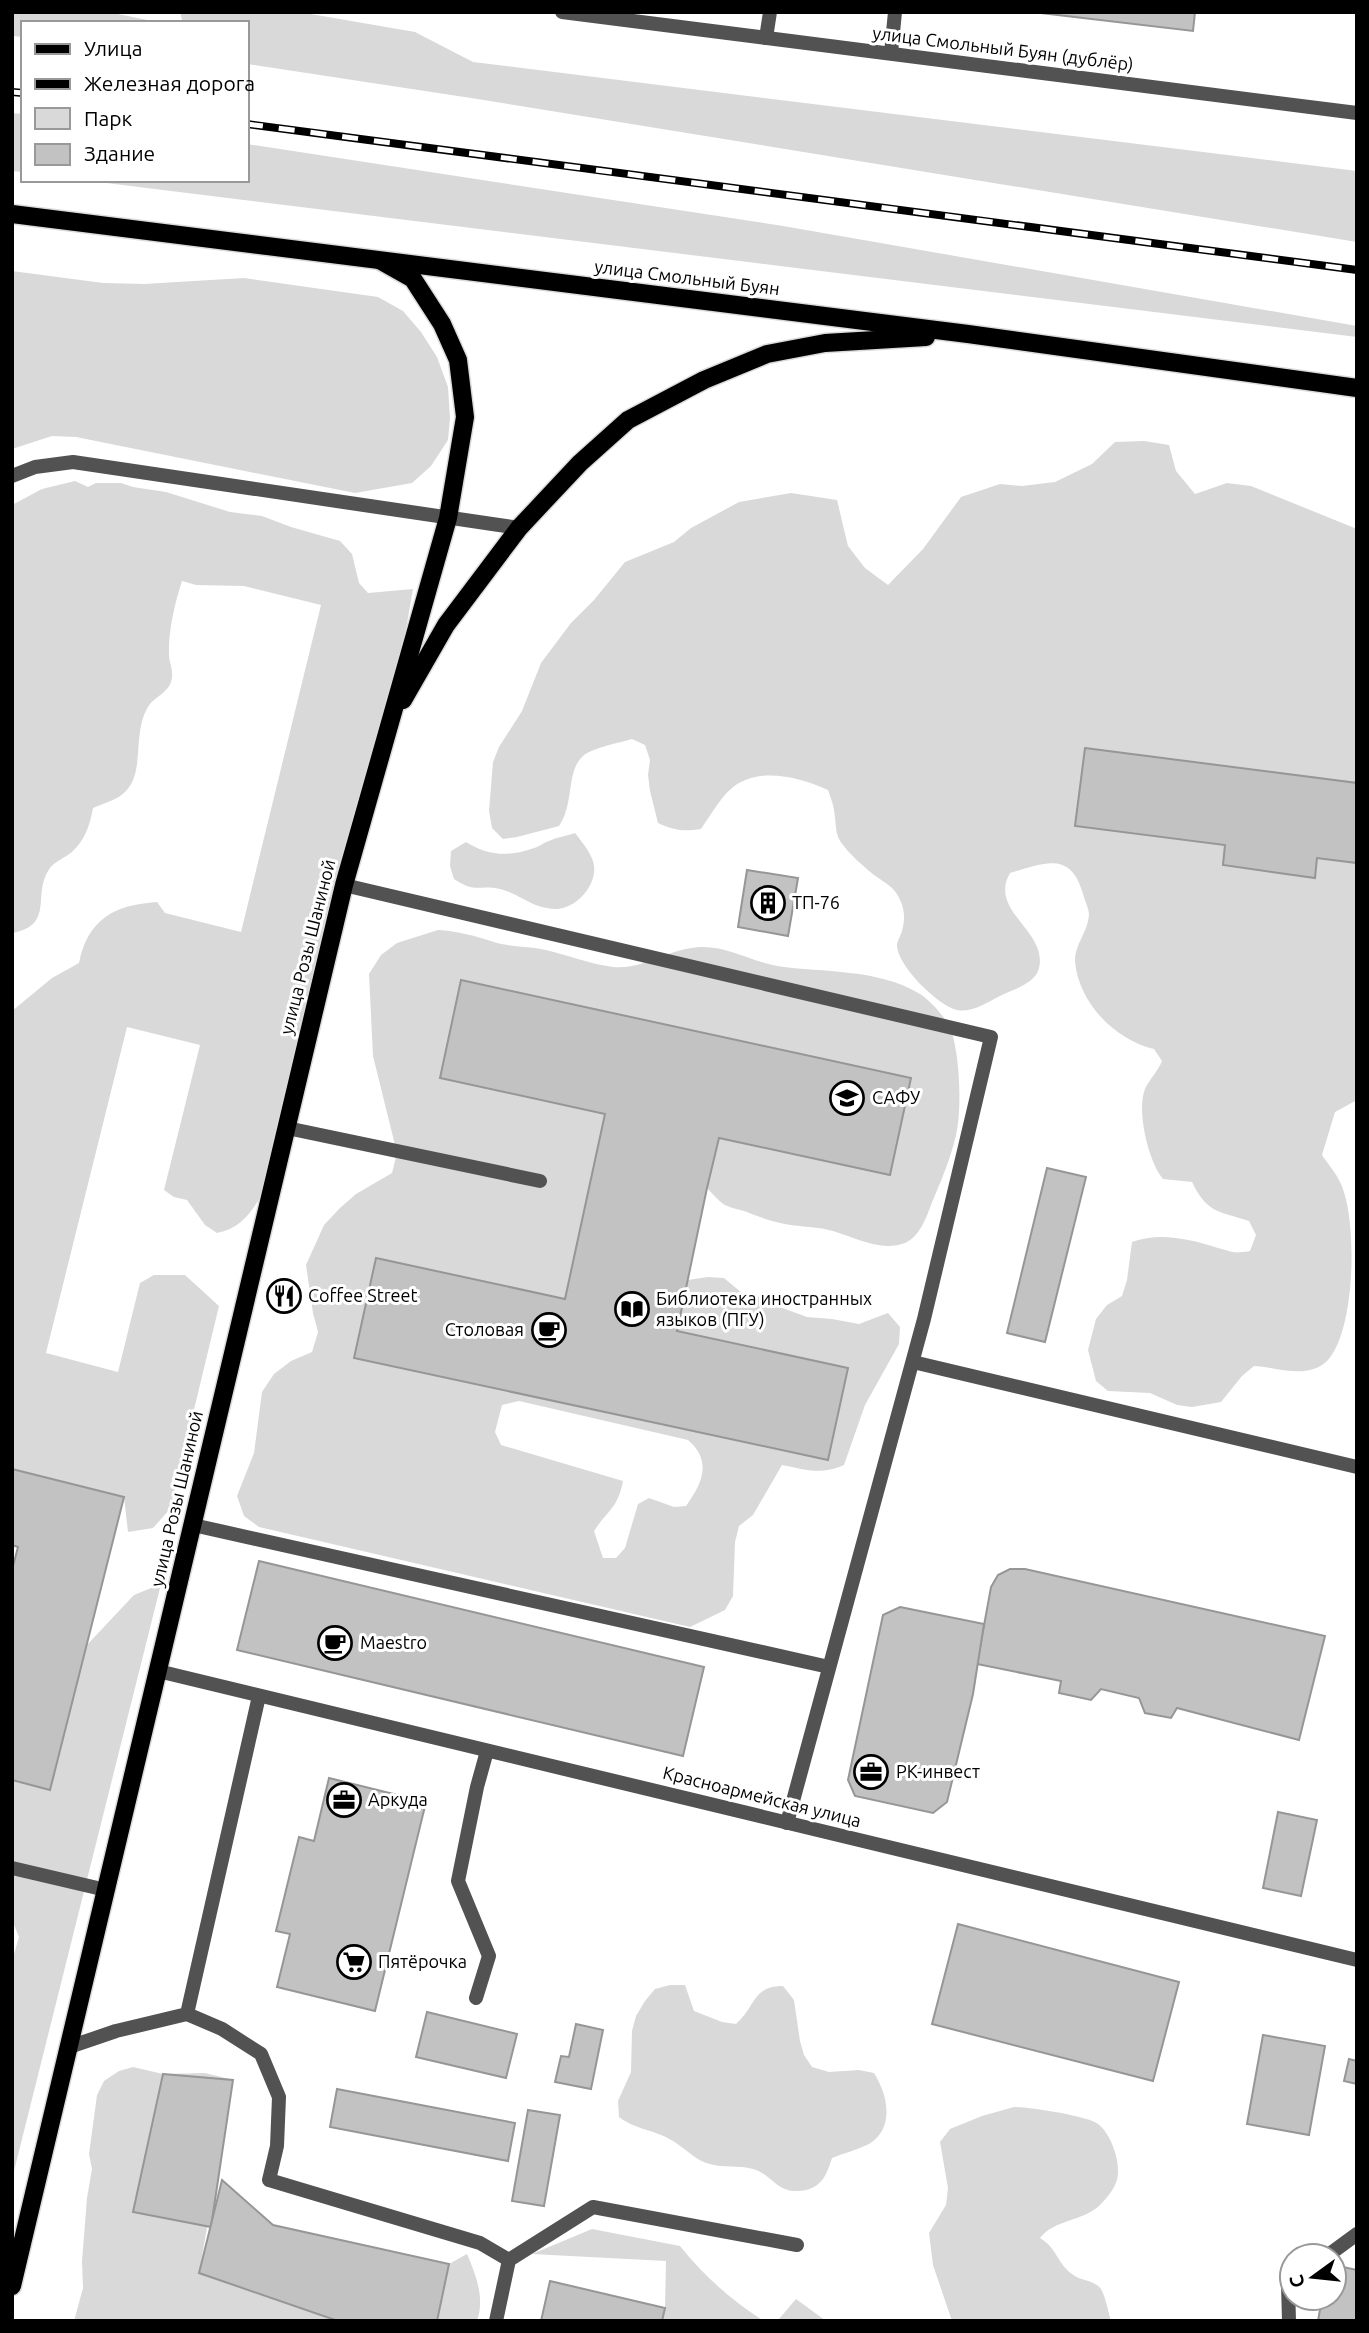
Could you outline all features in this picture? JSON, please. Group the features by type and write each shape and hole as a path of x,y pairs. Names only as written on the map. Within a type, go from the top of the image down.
{"main road":[{"name":"улица Смольный Буян","path":"12,214 968,334 1357,388"},
{"path":"381,261 413,279 442,324 458,360 465,417 447,518 389,723"},
{"path":"389,723 446,625 519,528 580,463 628,420 704,380 767,354 825,344 968,334"},
{"name":"улица Розы Шаниной","path":"12,2286 344,885 389,723"}],"street":[{"name":"улица Смольный Буян (дублёр)","path":"562,12 671,19 766,38 1357,113"},
{"path":"766,38 770,12"},
{"path":"891,54 895,12"},
{"path":"12,476 35,467 73,463 519,528"},
{"path":"344,885 990,1037 913,1362 786,1823"},
{"path":"287,1128 540,1181"},
{"path":"913,1362 1357,1467"},
{"path":"192,1525 829,1667"},
{"name":"Красноармейская улица","path":"158,1671 1357,1960"},
{"path":"187,2014 259,1696"},
{"path":"476,1998 489,1956 458,1881 487,1751"},
{"path":"12,1868 106,1890"},
{"path":"69,2047 116,2031 187,2014 222,2029 261,2054 279,2097 277,2146 269,2180 480,2243 509,2260"},
{"path":"496,2321 509,2260 593,2207 797,2245"}],"green space":[{"path":"12,12 108,12 152,21 21,21 21,37 12,36"},
{"path":"180,12 299,12 415,32 473,62 1357,171 1357,242 248,64 248,21 182,21"},
{"path":"12,113 21,114 21,172 12,171"},
{"path":"248,144 783,226 1357,326 1357,337 98,182 248,182"},
{"path":"12,271 103,283 144,284 244,278 378,297 403,311 437,357 448,387 448,440 431,466 412,483 355,493 76,437 52,436 12,449"},
{"path":"1144,441 1169,445 1176,471 1195,494 1227,483 1251,486 1357,529 1357,1100 1335,1112 1322,1155 1338,1179 1346,1199 1351,1246 1349,1301 1337,1346 1327,1361 1319,1367 1292,1371 1254,1366 1221,1402 1192,1407 1177,1405 1150,1393 1108,1391 1096,1381 1088,1350 1096,1319 1107,1305 1122,1296 1132,1242 1153,1237 1175,1238 1240,1252 1250,1251 1256,1235 1249,1221 1208,1205 1192,1182 1163,1179 1158,1171 1145,1136 1142,1110 1145,1089 1162,1061 1154,1049 1126,1037 1101,1018 1084,992 1078,977 1075,956 1089,913 1078,880 1064,865 1045,864 1010,873 1005,886 1012,910 1035,943 1039,955 1037,974 1021,986 977,1007 962,1011 949,1007 929,993 904,964 897,946 904,919 898,896 840,841 828,790 784,776 760,776 739,783 728,792 701,829 674,829 658,823 650,791 650,760 645,745 632,739 594,750 581,758 573,774 567,806 559,826 503,839 492,828 489,811 493,762 499,747 522,711 541,663 571,623 625,562 674,542 691,528 739,502 791,493 837,500 848,546 865,568 888,585 923,549 961,497 1000,484 1022,486 1055,482 1092,464 1115,442"},
{"path":"75,481 88,487 96,483 121,483 166,492 230,512 262,516 340,541 352,554 359,583 368,593 413,589 406,629 266,1188 257,1203 234,1227 217,1233 205,1225 187,1200 174,1197 164,1190 200,1045 127,1027 46,1353 118,1372 140,1283 154,1275 185,1275 219,1306 170,1509 153,1528 128,1532 124,1497 12,1469 12,1011 52,978 79,963 83,948 96,925 116,911 157,902 165,913 241,932 321,605 244,586 196,585 182,581 170,637 171,681 144,714 136,772 132,782 119,797 93,808 84,837 72,852 50,868 34,923 12,933 12,505 42,489"},
{"path":"575,833 593,861 594,869 590,886 579,900 571,905 547,908 507,891 473,887 454,879 450,866 451,851 466,842 482,850 507,854 538,847"},
{"path":"438,930 466,934 506,945 541,949 613,967 635,965 689,948 710,947 777,966 850,973 886,980 920,994 942,1015 951,1030 958,1068 959,1097 958,1124 952,1151 919,1230 905,1243 884,1246 829,1230 766,1219 724,1205 707,1188 719,1138 890,1175 911,1078 461,980 440,1078 605,1114 565,1299 376,1258 355,1358 828,1460 848,1368 677,1331 688,1280 724,1278 742,1293 760,1297 807,1317 859,1324 888,1313 900,1327 899,1344 865,1405 844,1465 821,1471 782,1465 753,1515 739,1526 735,1542 733,1596 725,1610 690,1627 259,1527 244,1516 237,1496 254,1453 262,1392 274,1374 291,1361 312,1352 318,1332 306,1265 324,1225 356,1194 392,1173 397,1153 373,1056 369,974 381,955 397,943","holes":["519,1401 688,1440 700,1456 702,1472 697,1489 686,1506 674,1507 649,1498 638,1504 625,1548 616,1558 603,1558 594,1531 615,1503 623,1481 501,1445 495,1432 502,1405"]},
{"path":"161,1584 12,2179 12,1961 19,1937 12,1920 12,1780 50,1790 86,1646 134,1595"},
{"path":"685,1985 694,2011 722,2022 736,2024 760,1994 773,1987 783,1986 794,2000 800,2041 804,2055 812,2067 829,2072 859,2070 874,2073 885,2101 886,2120 883,2129 869,2144 832,2158 826,2174 817,2185 796,2191 782,2188 753,2169 705,2162 666,2137 619,2117 618,2101 631,2072 632,2031 636,2016 655,1989"},
{"path":"133,2067 163,2074 205,2073 233,2080 199,2273 338,2321 74,2321 83,2288 82,2261 92,2169 89,2154 97,2095 104,2081 119,2071"},
{"path":"1014,2107 1092,2121 1102,2128 1113,2146 1118,2173 1109,2195 1093,2211 1053,2227 1040,2238 1050,2246 1072,2274 1101,2289 1111,2321 952,2321 933,2265 929,2233 946,2205 948,2188 940,2142 950,2129"},
{"path":"592,2229 680,2246 719,2287 764,2321 662,2321 665,2308 666,2261 532,2254"},
{"path":"467,2254 480,2295 477,2321 437,2321 449,2264"},
{"path":"796,2299 826,2321 774,2321 779,2319"}],"building":[{"path":"1032,12 1195,12 1193,31"},
{"path":"1085,748 1357,783 1357,863 1317,858 1315,878 1223,865 1225,845 1075,826"},
{"name":"ТП-76","path":"747,870 798,878 788,936 738,927"},
{"path":"461,980 911,1078 890,1175 719,1138 707,1188 677,1331 848,1368 828,1460 354,1358 376,1258 565,1299 605,1114 440,1078"},
{"path":"1047,1168 1086,1177 1045,1342 1007,1333"},
{"path":"12,1469 124,1497 50,1790 12,1780 12,1570 18,1547 12,1545"},
{"path":"259,1561 704,1667 683,1756 237,1650"},
{"path":"1010,1569 1025,1569 1325,1636 1299,1740 1177,1708 1171,1718 1145,1713 1139,1698 1101,1689 1091,1700 1059,1693 1061,1681 977,1664 991,1587 998,1575"},
{"path":"900,1607 984,1624 973,1694 947,1802 933,1813 855,1796 848,1780 883,1615"},
{"path":"329,1778 426,1802 375,2011 277,1987 290,1934 276,1931 299,1837 314,1841"},
{"path":"1278,1812 1317,1820 1301,1896 1263,1888"},
{"path":"958,1924 1179,1982 1153,2081 932,2024"},
{"path":"427,2012 517,2034 506,2078 416,2057"},
{"path":"576,2024 603,2030 591,2089 555,2082 561,2056 569,2057"},
{"path":"1263,2035 1325,2046 1309,2135 1247,2124"},
{"path":"1349,2059 1357,2061 1357,2084 1344,2081"},
{"path":"163,2074 233,2080 211,2227 133,2212"},
{"path":"337,2089 515,2123 508,2161 330,2127"},
{"path":"528,2110 560,2115 544,2206 512,2201"},
{"path":"222,2180 273,2225 449,2264 437,2321 338,2321 199,2273"},
{"path":"1348,2268 1357,2270 1357,2321 1318,2321 1320,2312 1348,2312"},
{"path":"550,2281 665,2308 662,2321 541,2321"}],"railway":[{"path":"12,92 21,93"},
{"path":"248,124 1357,270"}],"place":[{"name":"ТП-76","path":"768,903"},
{"name":"САФУ","path":"847,1098"},
{"name":"Coffee Street","path":"284,1296"},
{"name":"Библиотека иностранных языков (ПГУ)","path":"632,1309"},
{"name":"Столовая","path":"549,1330"},
{"name":"Maestro","path":"335,1643"},
{"name":"РК-инвест","path":"871,1772"},
{"name":"Аркуда","path":"344,1800"},
{"name":"Пятёрочка","path":"354,1962"}]}
